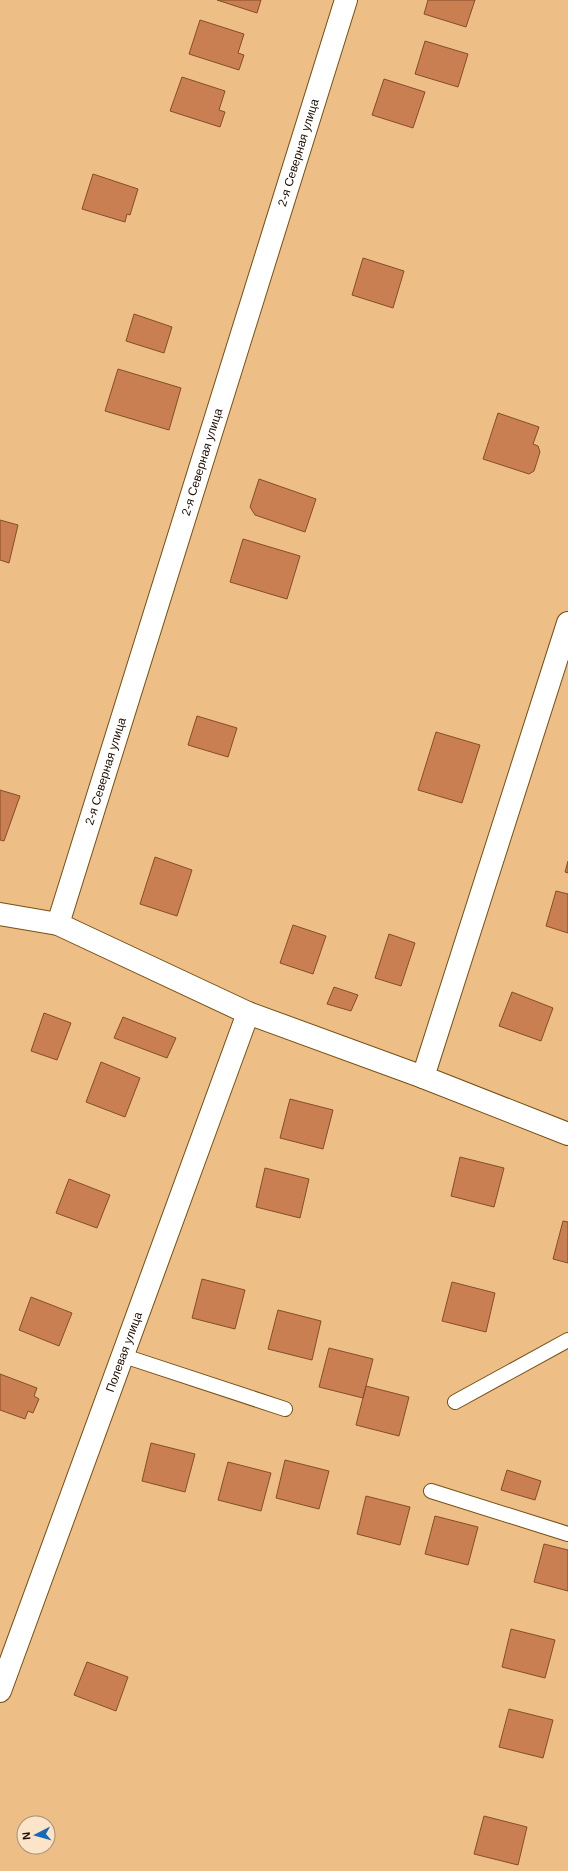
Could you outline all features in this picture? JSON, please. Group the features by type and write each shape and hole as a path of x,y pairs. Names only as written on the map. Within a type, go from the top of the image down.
{"street":[{"name":"2-я Северная улица","path":"58,924 346,0"},
{"path":"423,1077 568,623"},
{"path":"0,914 58,924 248,1013 423,1077 568,1134"},
{"name":"Полевая улица","path":"0,1691 124,1356 248,1013"}],"lane":[{"path":"455,1402 568,1340"},
{"path":"124,1356 286,1409"},
{"path":"431,1491 568,1534"}],"building":[{"path":"217,0 261,0 257,13"},
{"path":"428,0 475,0 466,27 424,14"},
{"path":"200,20 244,34 238,53 244,55 239,70 189,54"},
{"path":"425,41 468,54 458,87 415,74"},
{"path":"182,77 225,91 219,110 225,112 220,127 170,111"},
{"path":"384,79 425,92 413,128 372,115"},
{"path":"93,174 138,189 130,215 127,214 125,222 82,209"},
{"path":"363,258 404,271 393,308 352,295"},
{"path":"134,314 172,327 164,353 126,341"},
{"path":"118,369 181,388 169,430 105,411"},
{"path":"498,413 539,427 533,444 538,446 540,452 534,471 529,474 483,459"},
{"path":"259,479 316,499 305,532 255,515 250,507"},
{"path":"0,520 18,525 9,563 0,560"},
{"path":"243,539 300,556 287,599 230,582"},
{"path":"197,716 237,728 228,757 188,745"},
{"path":"436,732 480,745 462,803 418,790"},
{"path":"0,790 20,796 4,841 0,840"},
{"path":"155,857 192,870 177,916 140,904"},
{"path":"568,861 568,873 565,872"},
{"path":"556,891 568,894 568,933 546,926"},
{"path":"293,925 326,936 313,974 280,963"},
{"path":"389,934 415,943 401,986 375,978"},
{"path":"334,987 358,995 351,1011 327,1004"},
{"path":"512,992 553,1008 541,1041 499,1026"},
{"path":"44,1013 71,1023 57,1060 31,1051"},
{"path":"123,1017 176,1038 167,1058 114,1038"},
{"path":"101,1062 140,1078 125,1117 86,1102"},
{"path":"290,1099 333,1110 323,1149 280,1138"},
{"path":"460,1157 504,1168 494,1207 451,1196"},
{"path":"265,1168 309,1179 300,1218 256,1207"},
{"path":"69,1179 110,1195 97,1228 56,1213"},
{"path":"563,1221 568,1222 568,1263 553,1259"},
{"path":"202,1279 245,1290 235,1329 192,1318"},
{"path":"452,1282 495,1293 486,1332 442,1321"},
{"path":"31,1297 72,1313 59,1346 19,1330"},
{"path":"278,1310 321,1321 312,1360 268,1349"},
{"path":"329,1348 373,1359 363,1398 319,1387"},
{"path":"0,1374 37,1388 34,1396 39,1399 33,1413 28,1411 25,1419 0,1410"},
{"path":"366,1386 409,1397 399,1436 356,1425"},
{"path":"151,1443 195,1454 185,1492 142,1481"},
{"path":"285,1460 329,1471 319,1509 276,1498"},
{"path":"228,1462 271,1473 261,1511 218,1500"},
{"path":"507,1470 541,1481 535,1500 501,1490"},
{"path":"366,1496 410,1507 400,1545 357,1534"},
{"path":"435,1516 478,1527 468,1565 425,1554"},
{"path":"544,1544 568,1550 568,1591 534,1582"},
{"path":"511,1629 555,1640 545,1678 502,1667"},
{"path":"87,1662 128,1677 116,1711 74,1695"},
{"path":"509,1709 553,1720 543,1758 499,1747"},
{"path":"484,1816 527,1827 518,1865 474,1854"}]}
